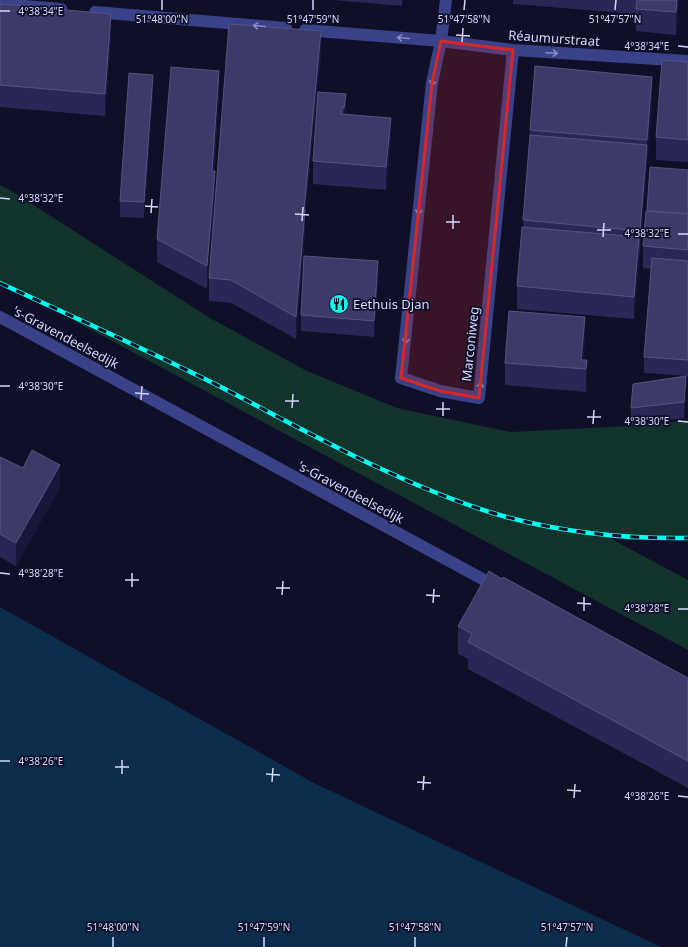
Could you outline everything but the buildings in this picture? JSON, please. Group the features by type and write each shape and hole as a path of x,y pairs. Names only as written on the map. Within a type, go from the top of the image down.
{"street":[{"name":"Marconiweg","path":"446,0 441,41 432,84 401,378 440,391 479,398 513,50"},
{"path":"0,4 71,10"},
{"name":"Réaumurstraat","path":"87,12 441,41 513,50 688,61"},
{"name":"'s-Gravendeelsedijk","path":"0,317 512,595"}],"highlighted area":[{"path":"441,41 513,50 479,398 440,391 401,378 432,83"}],"green space":[{"path":"0,185 210,318 307,371 397,408 510,432 648,425 688,420 688,538 604,535 688,580 688,650 0,281"}],"water":[{"path":"0,607 314,783 661,947 0,947"}],"railway":[{"path":"0,283 219,386 320,439 390,473 460,502 496,514 567,530 615,536 688,538"}],"place":[{"name":"Eethuis Djan","path":"339,304"}]}
